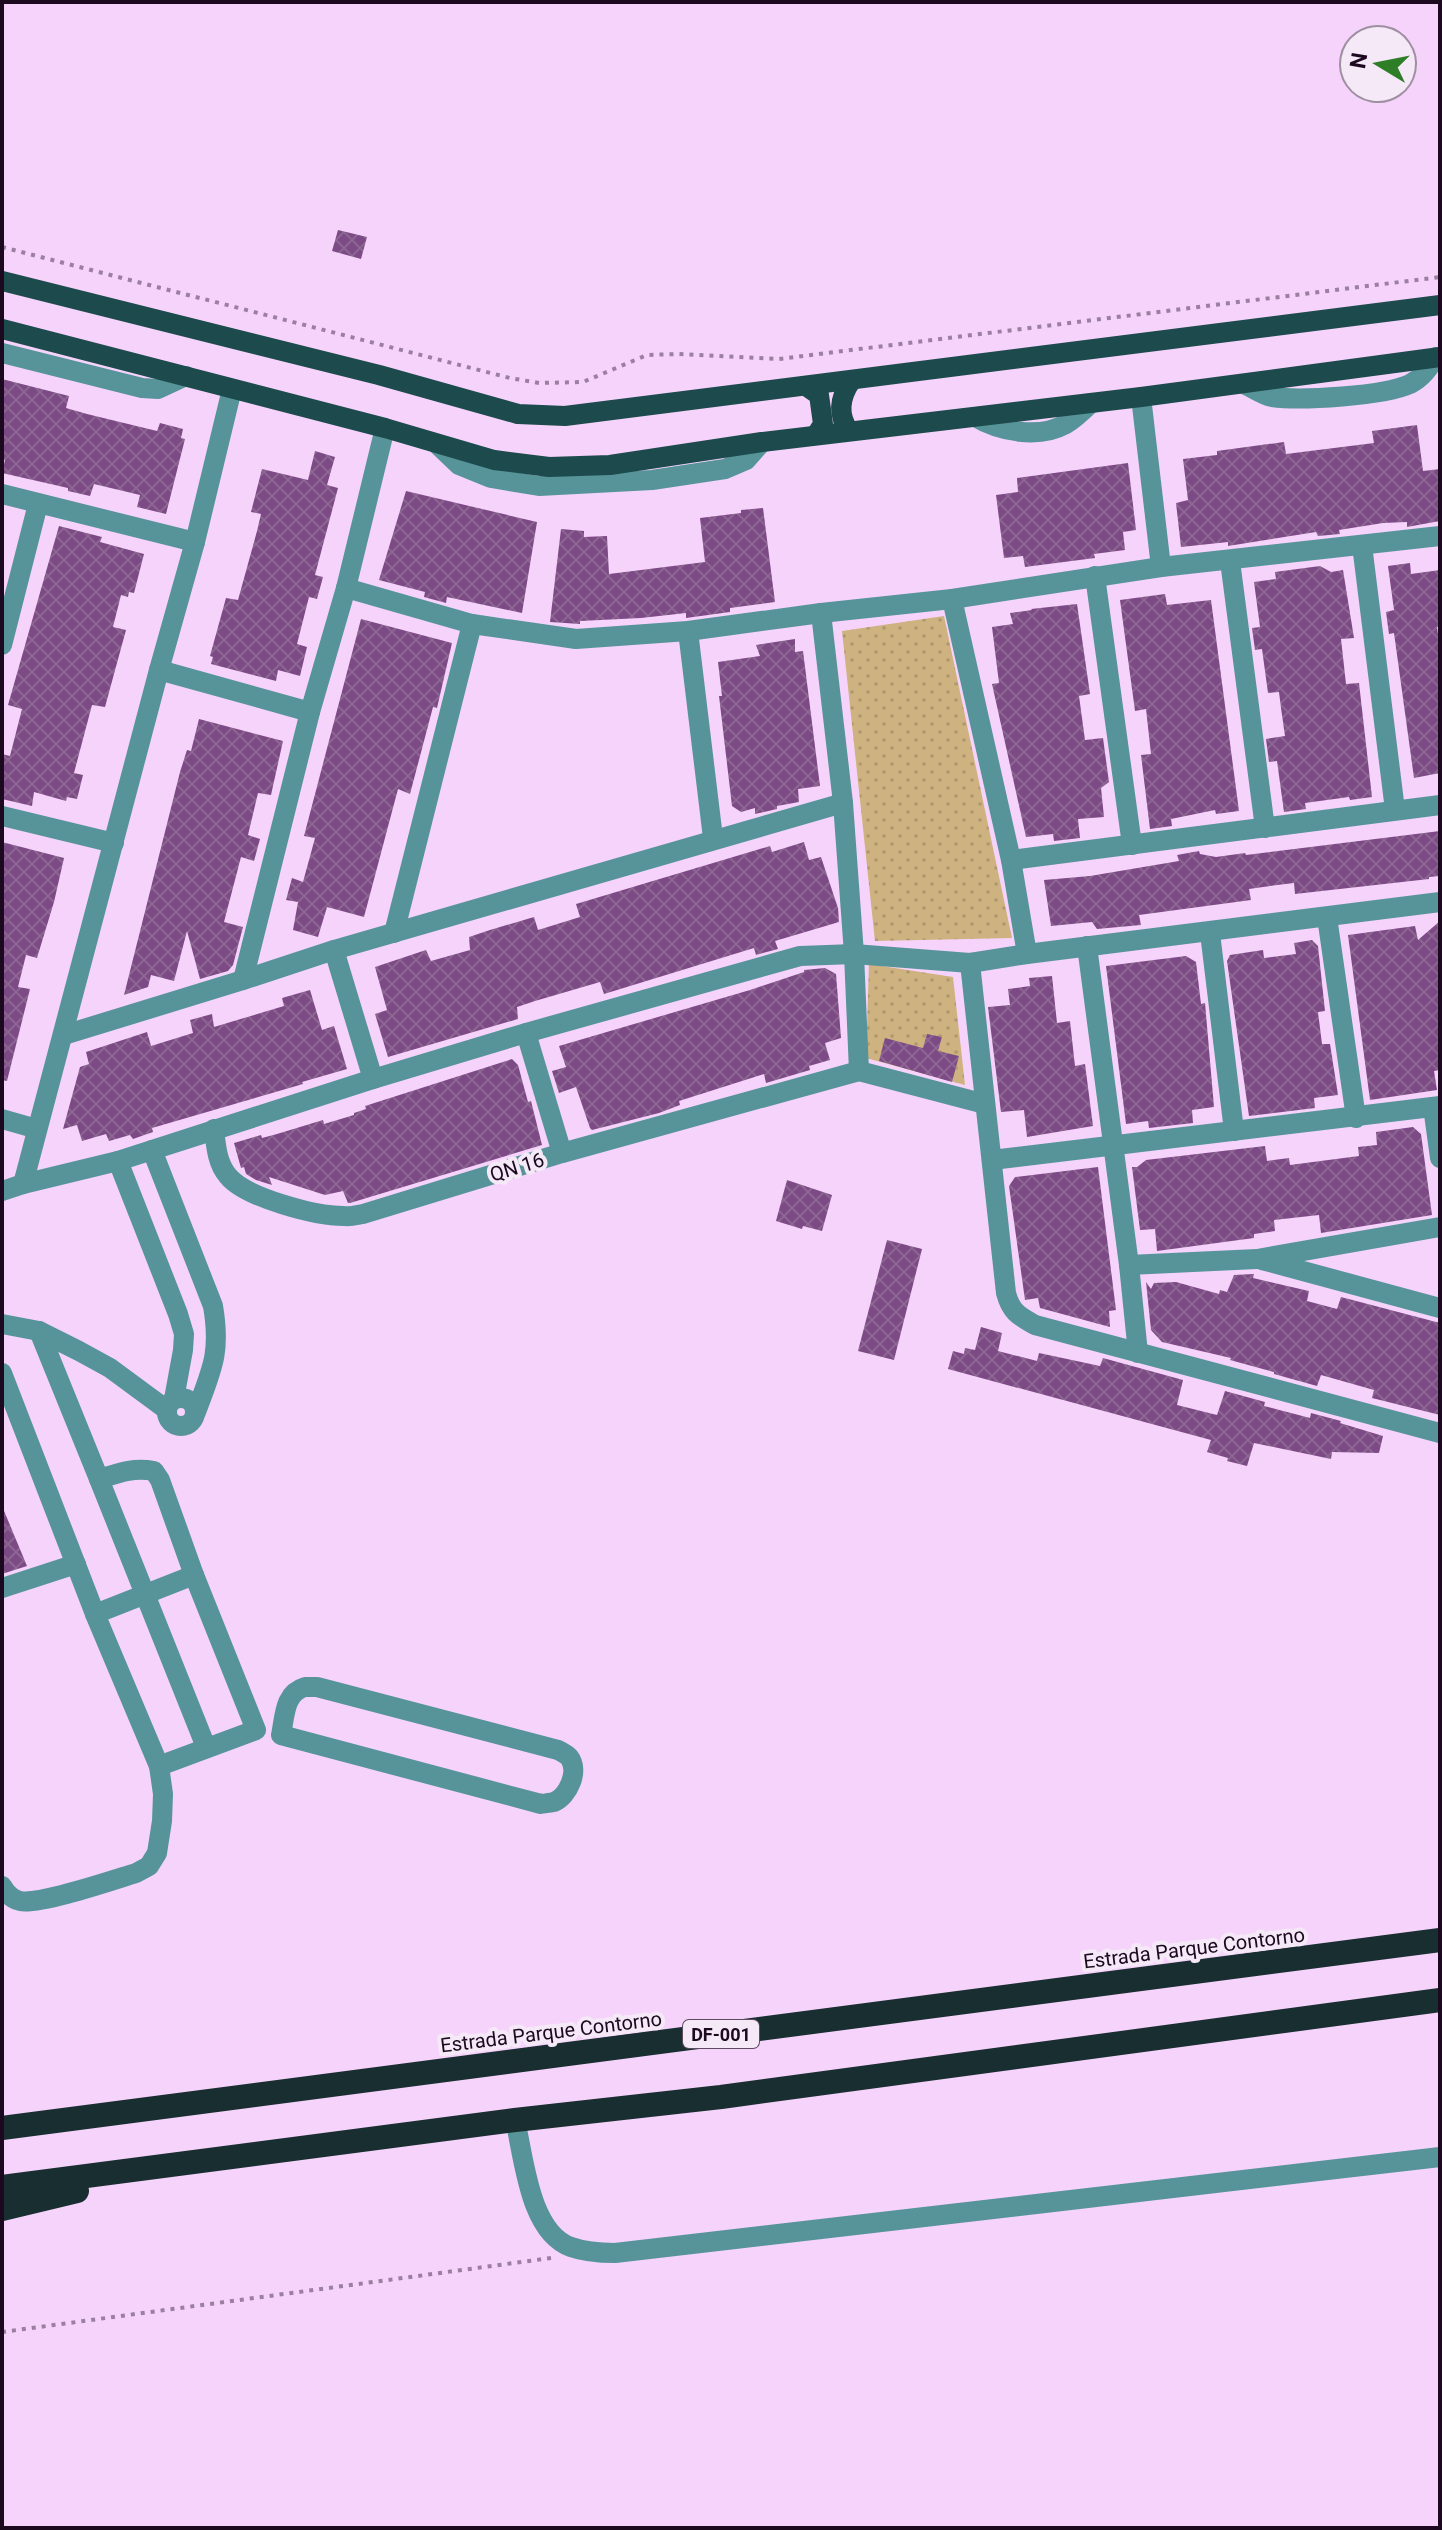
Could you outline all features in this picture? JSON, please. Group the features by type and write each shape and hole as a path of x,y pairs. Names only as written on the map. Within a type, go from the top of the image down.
{"highway":[{"name":"Estrada Parque Contorno","path":"2,2128 1440,1940"},
{"path":"2,2187 515,2120 737,2095 1440,2000"},
{"path":"2,2209 207,2160"}],"main road":[{"path":"2,281 379,375 518,414 565,416 1440,305"},
{"path":"2,329 385,428 494,460 549,467 610,465 762,442 1141,397 1438,357"},
{"path":"849,431 843,423 841,400 851,381"},
{"path":"806,386 819,395 823,424 816,435"}],"street":[{"path":"2,353 142,388 158,389 186,376"},
{"path":"23,1184 195,542 232,389"},
{"path":"1141,397 1161,567"},
{"path":"243,980 385,428"},
{"path":"2,494 195,542"},
{"path":"2,645 38,504"},
{"path":"346,588 472,624 576,639 688,631 952,599 1161,567 1440,536"},
{"path":"1362,545 1395,810"},
{"path":"1230,561 1265,828"},
{"path":"1095,576 1132,845"},
{"path":"952,599 1011,860 1027,954"},
{"path":"821,613 843,803 859,1071 985,1104"},
{"path":"394,933 472,624"},
{"path":"688,631 713,838"},
{"path":"159,670 310,712"},
{"path":"64,1035 334,950 713,838 843,803"},
{"path":"1011,860 1440,805"},
{"path":"2,816 114,843"},
{"path":"2,1191 118,1161 526,1033 800,956 854,954 970,963 1440,902"},
{"path":"1327,917 1356,1118"},
{"path":"1210,933 1234,1131"},
{"path":"1087,946 1138,1353"},
{"path":"334,950 373,1079"},
{"path":"970,963 1009,1306 1035,1325 1440,1433"},
{"path":"526,1033 562,1153"},
{"name":"QN 16","path":"214,1129 218,1159 229,1176 244,1190 278,1203 345,1217 859,1071"},
{"path":"992,1160 1437,1106 1440,1158"},
{"path":"2,1119 37,1129"},
{"path":"118,1161 184,1334 171,1404 171,1422 183,1426 189,1424 196,1412 216,1354 215,1319 213,1306 152,1150"},
{"path":"1129,1265 1257,1259 1440,1227"},
{"path":"1257,1259 1440,1308"},
{"path":"2,1324 39,1331 171,1404"},
{"path":"39,1331 206,1747"},
{"path":"2,1373 95,1614 159,1766 163,1794 157,1853 149,1866 136,1873 39,1900 22,1902 12,1898 2,1886"},
{"path":"99,1479 140,1468 154,1471 160,1480 256,1730"},
{"path":"2,1588 76,1564"},
{"path":"95,1614 194,1575"},
{"path":"159,1766 256,1730 541,1804 553,1802 566,1793 572,1781 573,1768 569,1757 558,1750 317,1687 295,1690 289,1697 281,1735"},
{"path":"515,2120 535,2209 551,2235 569,2247 615,2253 1440,2157"}],"path":[{"path":"2,247 495,375 539,383 583,382 647,355 779,359 1440,277"},
{"path":"2,2332 593,2252"}],"shaded area":[{"path":"944,616 1012,938 875,941 842,631"},
{"path":"869,964 953,977 965,1085 866,1058"}],"building":[{"path":"338,230 367,237 361,259 332,251"},
{"path":"2,379 69,396 66,408 87,414 157,431 160,423 183,429 181,438 185,439 166,514 137,507 140,495 94,484 90,496 2,473 5,460 2,459"},
{"path":"1417,425 1423,471 1440,469 1440,521 1407,527 1407,522 1383,523 1339,530 1340,534 1318,536 1316,532 1228,546 1228,542 1181,547 1176,503 1188,500 1183,459 1284,442 1286,454 1374,443 1372,431"},
{"path":"315,451 335,457 327,485 338,488 315,575 323,577 317,599 309,597 297,644 307,647 300,676 278,670 276,681 211,664 213,657 210,656 226,598 238,600 257,531 261,514 251,512 262,469 308,480"},
{"path":"1128,463 1136,530 1123,532 1125,550 1094,554 1095,558 1025,567 1023,556 1004,558 996,495 1018,492 1017,478"},
{"path":"406,491 537,522 522,613 447,597 446,603 424,597 425,592 379,580"},
{"path":"763,508 775,602 686,618 686,613 580,621 580,624 550,622 561,529 584,531 584,537 607,536 609,574 705,562 700,518"},
{"path":"59,526 102,537 100,542 144,554 134,593 129,592 128,597 121,595 113,627 126,630 105,707 92,705 74,773 83,775 77,799 67,797 66,801 34,792 32,806 2,799 2,754 10,756 22,709 8,705"},
{"path":"1410,563 1411,574 1440,570 1440,627 1437,627 1440,651 1440,773 1414,778 1394,633 1389,634 1386,612 1394,610 1388,566"},
{"path":"1320,566 1331,572 1343,570 1354,638 1341,639 1346,684 1359,683 1372,797 1305,803 1306,809 1284,812 1277,761 1269,762 1266,739 1285,736 1279,692 1268,693 1262,649 1255,650 1252,628 1260,627 1254,582 1276,579 1275,572"},
{"path":"1165,594 1167,605 1211,600 1239,811 1216,814 1215,810 1171,819 1172,826 1150,829 1141,755 1151,754 1146,709 1135,711 1120,600"},
{"path":"1077,604 1090,694 1079,696 1085,740 1103,738 1109,782 1101,788 1104,817 1078,819 1080,838 1054,841 1053,834 1026,837 992,684 999,683 992,627 1013,624 1010,613"},
{"path":"361,619 452,643 437,708 433,707 410,794 398,789 364,917 327,907 318,937 293,930 298,902 286,900 292,878 303,882 315,838 304,836"},
{"path":"795,639 795,652 803,651 820,786 798,789 799,802 755,814 755,808 741,812 732,806 718,662 760,656 756,645"},
{"path":"199,719 283,741 271,795 258,793 248,835 260,839 254,861 241,857 224,922 243,927 233,965 228,971 200,979 187,931 174,981 151,975 148,987 124,995 180,772 187,750 191,751"},
{"path":"1440,831 1440,876 1429,879 1295,894 1294,883 1277,885 1249,889 1251,900 1139,915 1141,925 1097,929 1092,922 1051,926 1044,880 1090,876 1179,861 1177,855 1199,851 1200,854 1216,857 1246,855"},
{"path":"2,842 64,858 37,958 26,955 18,987 30,989 7,1081 2,1080"},
{"path":"804,842 809,860 821,857 838,908 839,922 775,941 778,949 756,955 754,948 604,994 600,982 535,1001 517,1007 518,1019 388,1057 375,1014 387,1010 375,967 426,950 431,961 470,950 469,937 490,930 534,917 538,930 580,917 576,904 770,846 772,852"},
{"path":"1440,921 1440,1070 1434,1071 1437,1090 1370,1100 1348,935 1415,926 1418,940"},
{"path":"1312,940 1318,946 1325,1011 1318,1012 1322,1044 1330,1044 1338,1095 1314,1098 1315,1108 1249,1116 1227,961 1230,955 1263,950 1264,958 1296,954 1294,943"},
{"path":"1186,956 1196,962 1201,1004 1205,1003 1214,1107 1192,1110 1193,1123 1149,1128 1148,1121 1126,1124 1106,966"},
{"path":"825,968 836,974 841,1038 825,1043 830,1060 809,1066 810,1070 766,1083 764,1074 679,1101 680,1105 659,1113 592,1130 576,1087 559,1093 552,1071 566,1067 559,1046 750,990 804,970"},
{"path":"1052,976 1057,1023 1070,1021 1075,1066 1085,1064 1093,1126 1027,1137 1024,1110 1001,1112 988,1007 1010,1005 1008,989 1030,986 1029,978"},
{"path":"310,990 322,1030 334,1026 347,1069 152,1128 153,1132 133,1139 130,1135 109,1141 106,1134 82,1141 77,1125 63,1129 80,1067 89,1064 86,1052 147,1032 151,1046 193,1033 190,1020 212,1014 214,1027 284,1006 282,998"},
{"path":"927,1034 942,1037 938,1051 959,1056 952,1082 879,1061 885,1038 923,1048"},
{"path":"512,1059 518,1065 528,1102 531,1101 542,1145 350,1203 343,1191 325,1195 269,1177 272,1185 256,1180 246,1174 244,1167 241,1168 234,1143 354,1115 366,1109 365,1106"},
{"path":"1413,1127 1421,1134 1432,1215 1321,1233 1319,1215 1274,1220 1275,1231 1254,1234 1254,1238 1157,1251 1155,1229 1140,1230 1132,1167 1146,1160 1265,1146 1267,1161 1289,1158 1290,1165 1359,1156 1358,1147 1377,1145 1376,1132"},
{"path":"1098,1167 1116,1310 1109,1311 1110,1327 1040,1308 1038,1298 1025,1300 1009,1186 1015,1177"},
{"path":"787,1180 832,1195 822,1231 776,1221"},
{"path":"887,1240 922,1249 894,1360 858,1351"},
{"path":"1254,1274 1253,1278 1309,1291 1307,1301 1337,1309 1341,1297 1440,1323 1440,1415 1372,1398 1374,1390 1321,1375 1317,1386 1231,1358 1162,1342 1151,1330 1146,1282 1151,1289 1154,1283 1176,1282 1219,1294 1220,1290 1227,1292 1234,1275"},
{"path":"981,1327 1002,1333 998,1351 1037,1361 1039,1353 1100,1366 1103,1358 1183,1380 1177,1405 1217,1415 1225,1391 1265,1402 1264,1406 1310,1418 1311,1413 1341,1421 1383,1436 1379,1453 1332,1452 1331,1459 1254,1443 1247,1466 1227,1461 1228,1458 1207,1452 1211,1440 948,1369 953,1351 964,1354 965,1348 975,1350"},
{"path":"2,1506 27,1566 2,1574"}]}
